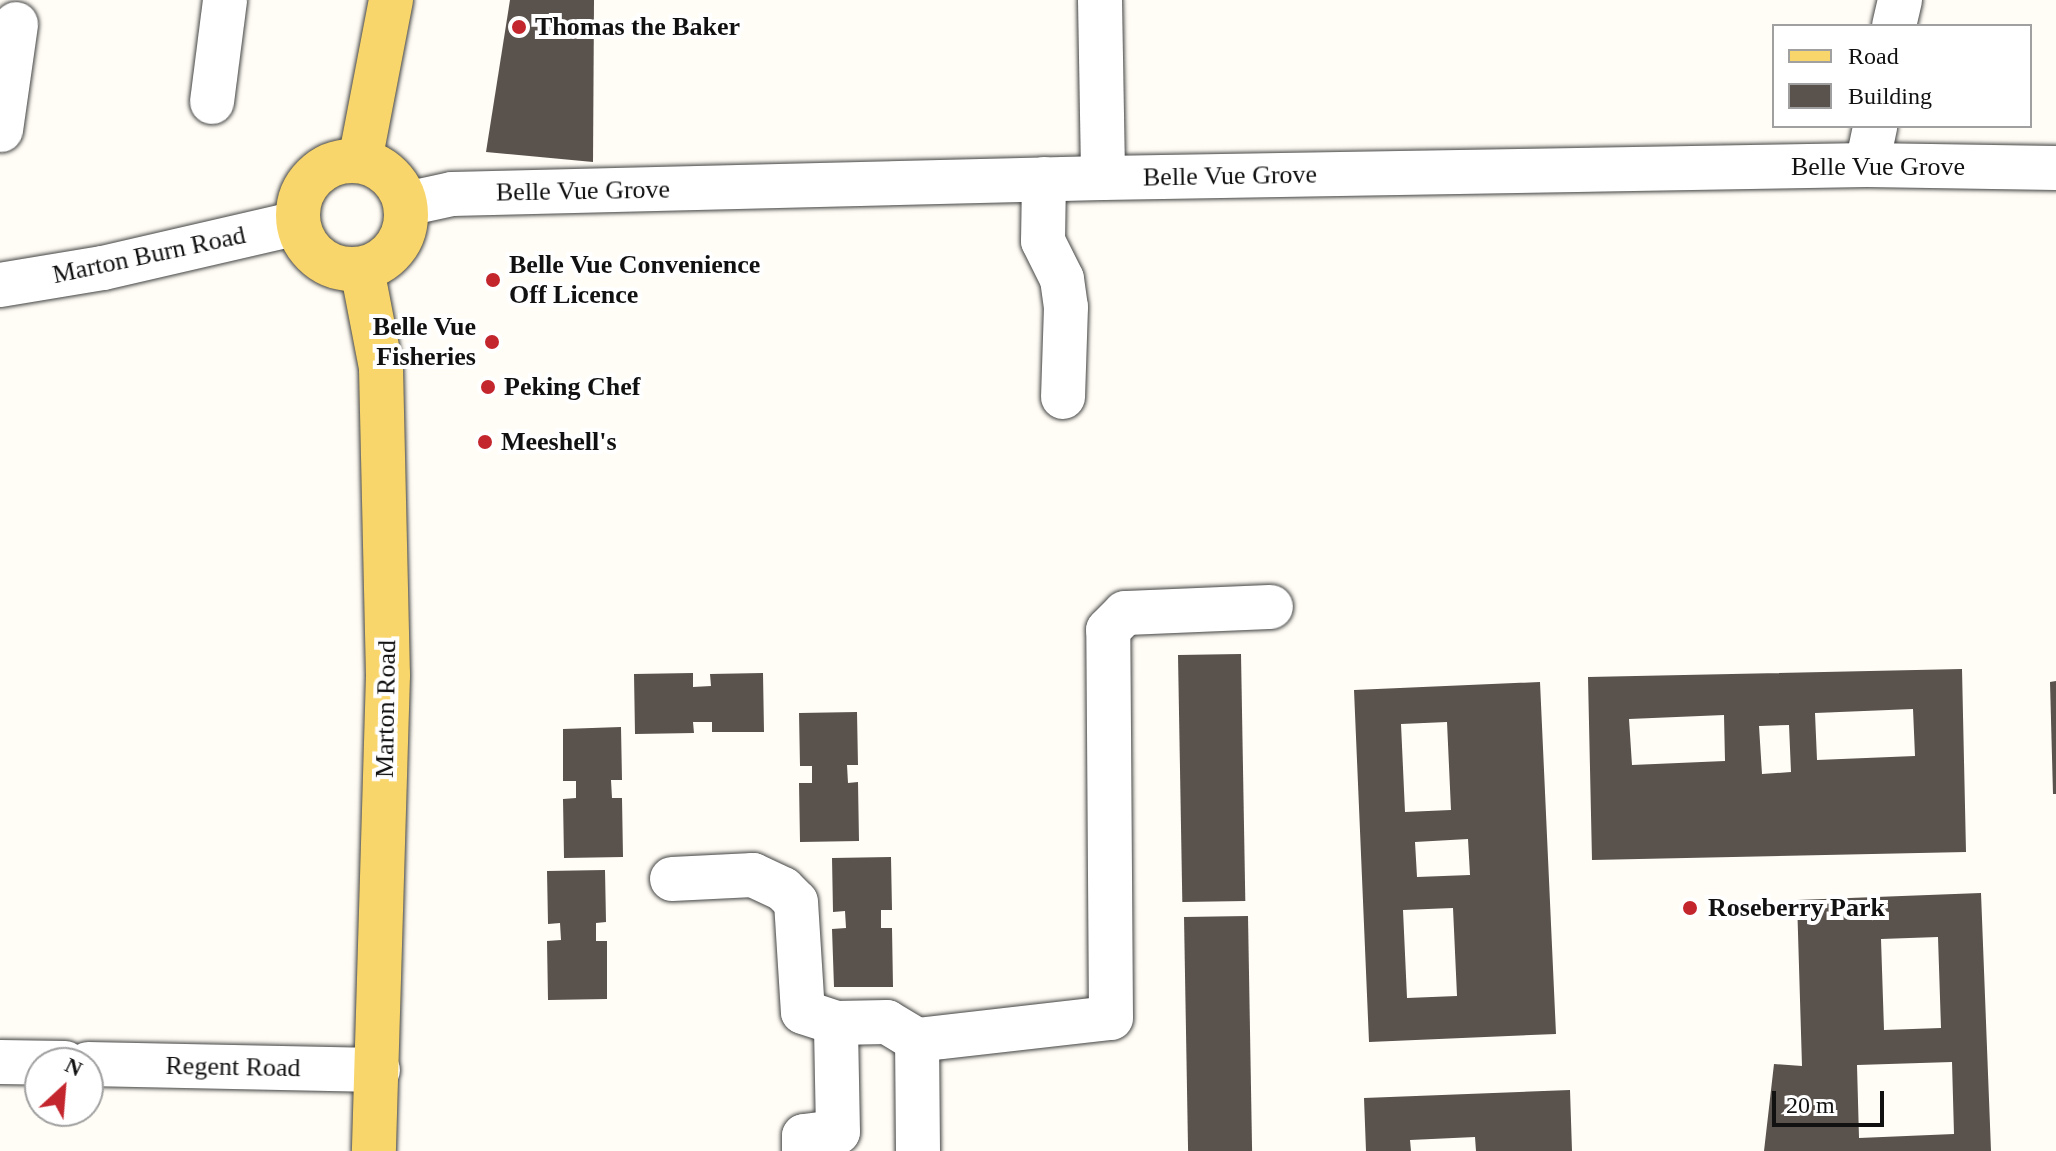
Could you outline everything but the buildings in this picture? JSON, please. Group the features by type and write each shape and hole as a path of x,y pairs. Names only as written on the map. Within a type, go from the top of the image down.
{"main road":[{"path":"360,161 391,0"},
{"path":"343,161 360,161 390,175 406,204 402,238 378,263 362,269 344,269 313,254 298,223 298,206 313,176 343,161"},
{"name":"Marton Road","path":"362,269 381,368 388,675 374,1151"}],"street":[{"path":"212,102 225,0"},
{"path":"1100,0 1103,178"},
{"path":"1894,24 1900,0"},
{"path":"1,130 5,76 16,24"},
{"name":"Belle Vue Grove","path":"406,204 452,194 1103,178 1871,145 2056,168"},
{"path":"1044,179 1043,241 1062,279 1066,307 1063,397"},
{"name":"Marton Burn Road","path":"0,285 103,268 298,223"},
{"path":"672,879 753,875 783,889 796,902 803,1012 836,1023 887,1022 917,1040 1111,1018 1108,630 1125,613 1271,607"},
{"path":"804,1151 804,1136 838,1132 836,1023"},
{"path":"917,1040 918,1151"},
{"path":"0,1062 24,1062"},
{"name":"Regent Road","path":"104,1064 378,1070"}],"place":[{"name":"Thomas the Baker","path":"519,27"},
{"name":"Belle Vue Convenience Off Licence","path":"493,280"},
{"name":"Belle Vue Fisheries","path":"492,342"},
{"name":"Peking Chef","path":"488,387"},
{"name":"Meeshell's","path":"485,442"},
{"name":"Roseberry Park","path":"1690,908"}]}
